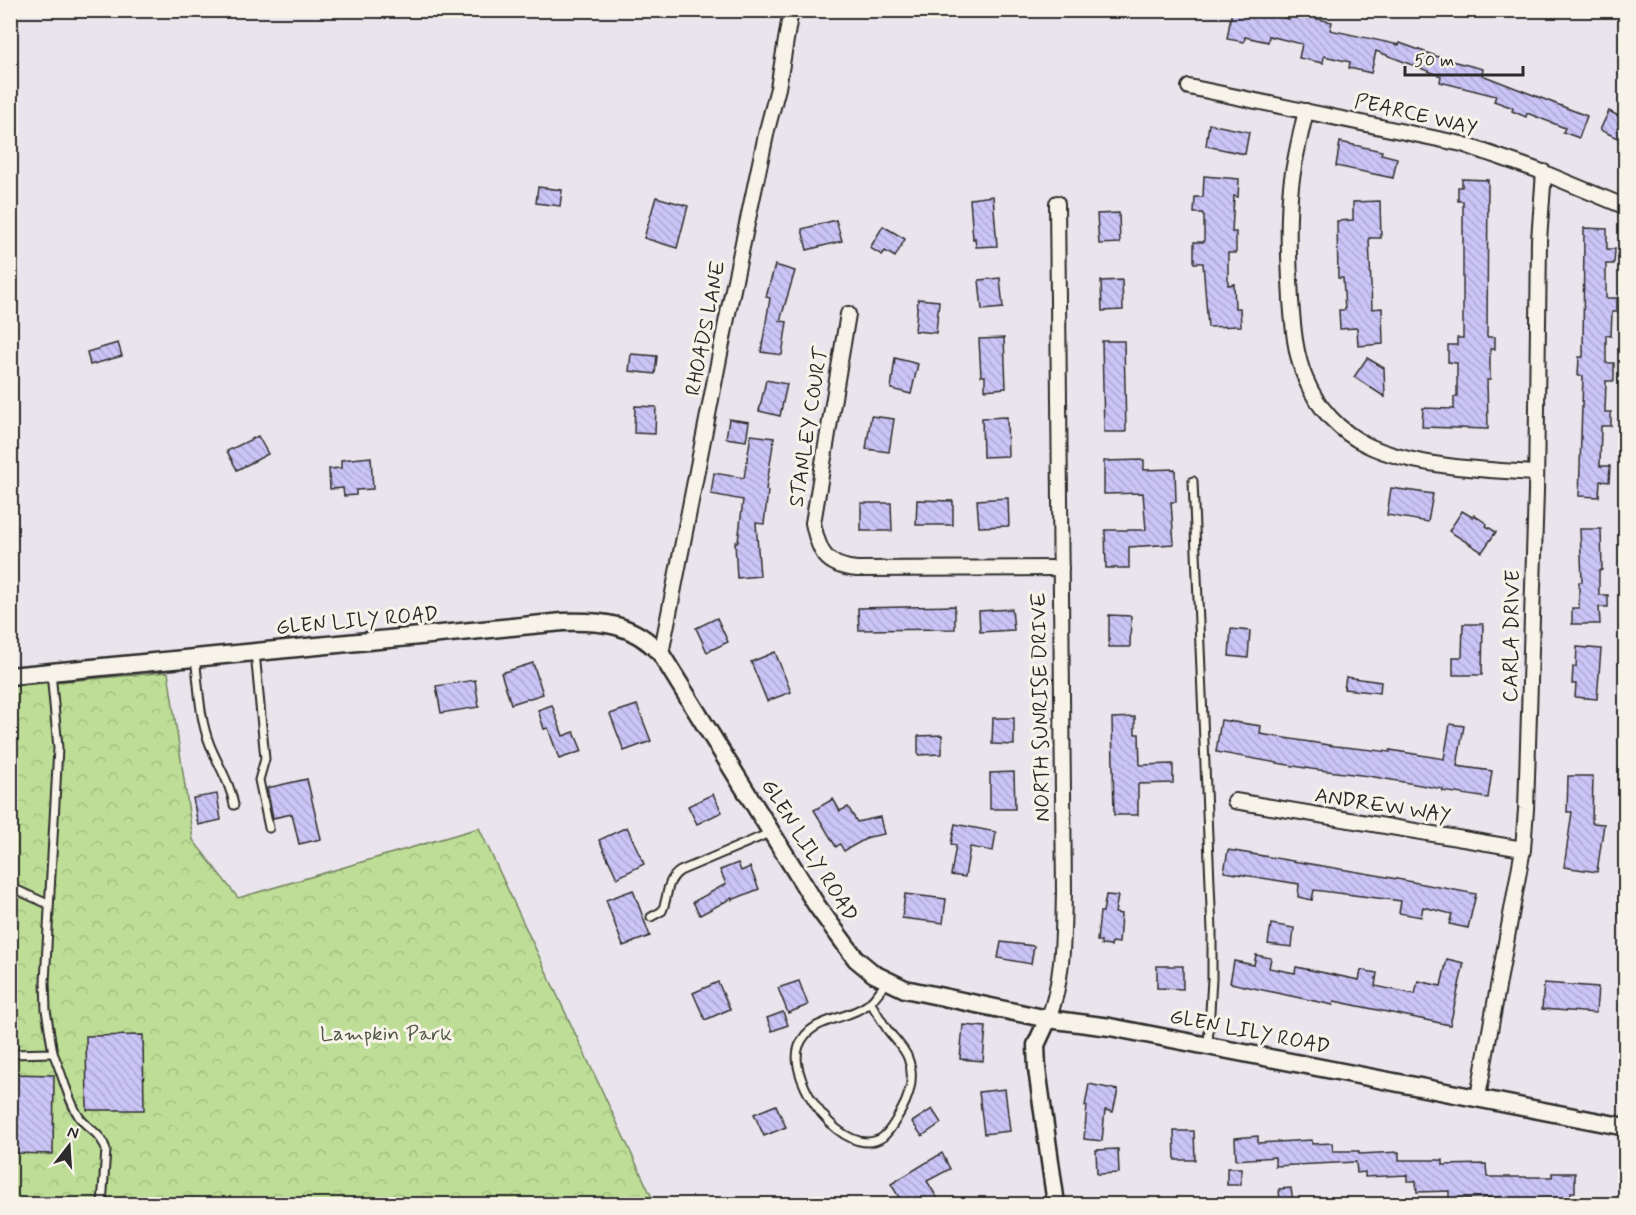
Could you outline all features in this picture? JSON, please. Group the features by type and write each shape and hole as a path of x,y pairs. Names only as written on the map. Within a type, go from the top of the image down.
{"street":[{"name":"RHOADS LANE","path":"661,654 736,278 778,88 790,10"},
{"name":"PEARCE WAY","path":"1189,87 1454,142 1544,172 1626,207"},
{"path":"1306,111 1296,152 1291,188 1289,261 1296,348 1303,373 1314,396 1324,411 1351,436 1385,452 1438,463 1536,473"},
{"name":"CARLA DRIVE","path":"1478,1097 1523,849 1531,691 1538,279 1540,209 1544,172"},
{"name":"NORTH SUNRISE DRIVE","path":"1056,1204 1036,1046 1055,1002 1063,928 1064,891 1057,203"},
{"name":"STANLEY COURT","path":"848,314 813,523 820,550 829,561 842,568 857,569 1061,568"},
{"name":"GLEN LILY ROAD","path":"10,676 563,622 591,621 616,626 638,634 661,654 817,906 856,960 887,981 905,989 1048,1019 1110,1027 1626,1126"},
{"name":"ANDREW WAY","path":"1235,801 1523,849"}],"lane":[{"path":"1193,482 1212,931 1208,1046"},
{"path":"255,652 265,759 259,780 269,828"},
{"path":"195,658 203,720 209,744 231,788 234,804"},
{"path":"51,672 58,748 48,904 46,1010 53,1053 76,1113 104,1141 106,1150 102,1204"},
{"path":"651,917 662,911 669,883 674,875 772,832"},
{"path":"10,887 48,904"},
{"path":"870,1002 908,1059 911,1086 892,1128 881,1138 867,1142 835,1129 802,1084 796,1060 799,1046 806,1035 818,1024 866,1005 887,981"},
{"path":"10,1054 53,1053"}],"green space":[{"name":"Lampkin Park","path":"168,672 193,840 238,898 479,828 655,1204 11,1204 11,686"}],"building":[{"path":"1232,10 1246,10 1289,19 1290,13 1332,22 1330,30 1399,45 1400,43 1444,59 1483,69 1482,75 1587,116 1579,138 1563,132 1565,128 1527,113 1526,117 1512,111 1513,108 1494,101 1496,96 1440,82 1441,76 1376,51 1371,73 1349,68 1350,62 1324,56 1323,63 1299,58 1302,44 1269,36 1268,42 1245,37 1244,42 1227,39"},
{"path":"1609,111 1626,120 1626,142 1600,130"},
{"path":"1209,124 1249,132 1245,154 1206,146"},
{"path":"1340,142 1382,151 1381,154 1397,158 1393,178 1336,166"},
{"path":"1204,176 1239,179 1238,197 1234,196 1232,232 1236,232 1236,253 1228,253 1228,285 1234,284 1235,308 1240,308 1241,326 1208,327 1203,263 1194,263 1194,242 1204,242 1204,216 1202,213 1194,213 1195,197 1203,197"},
{"path":"1462,179 1488,180 1487,337 1495,337 1495,349 1490,349 1490,380 1487,380 1488,429 1422,427 1423,408 1454,409 1454,397 1457,397 1457,363 1448,362 1448,345 1457,345 1457,338 1463,338 1463,201 1458,201 1458,187 1462,187"},
{"path":"538,187 562,190 560,206 536,203"},
{"path":"993,196 997,246 976,247 975,238 973,239 970,199"},
{"path":"656,197 688,206 677,248 644,238"},
{"path":"1380,201 1381,238 1369,238 1372,309 1382,308 1383,344 1358,346 1357,328 1340,329 1339,310 1345,310 1343,278 1338,278 1337,221 1353,220 1353,202"},
{"path":"1119,213 1120,243 1099,244 1097,214"},
{"path":"836,220 842,241 807,250 802,229"},
{"path":"883,226 905,239 895,257 885,251 882,255 870,248"},
{"path":"1584,228 1607,229 1607,249 1615,249 1614,264 1606,264 1606,298 1617,298 1617,312 1612,312 1611,336 1606,335 1606,363 1614,363 1614,381 1606,381 1605,412 1611,412 1611,426 1601,426 1600,466 1610,466 1609,482 1600,481 1599,497 1579,496 1583,376 1578,376 1579,357 1583,357"},
{"path":"775,265 795,271 780,321 787,322 782,355 761,352 770,298 766,297"},
{"path":"1000,278 1003,308 982,310 979,280"},
{"path":"1122,280 1123,310 1102,311 1101,281"},
{"path":"918,299 939,301 936,333 915,331"},
{"path":"1004,338 1006,388 985,390 985,376 981,376 979,339"},
{"path":"1102,341 1124,341 1126,432 1104,432"},
{"path":"118,343 122,356 90,365 87,352"},
{"path":"631,354 657,356 655,374 629,371"},
{"path":"895,358 918,364 911,394 891,389"},
{"path":"1367,358 1384,368 1385,397 1354,377"},
{"path":"766,380 787,384 780,416 759,411"},
{"path":"635,406 656,407 655,434 634,433"},
{"path":"871,416 894,419 889,452 866,449"},
{"path":"1007,417 1008,456 983,457 982,418"},
{"path":"729,419 749,422 746,441 726,438"},
{"path":"751,435 774,438 766,490 768,491 764,524 756,523 760,576 737,578 735,542 738,542 743,500 711,494 714,473 744,478"},
{"path":"258,436 268,454 237,470 227,451"},
{"path":"371,457 373,489 356,490 356,495 344,496 343,488 330,489 329,469 341,468 341,460"},
{"path":"1144,460 1144,470 1175,469 1176,502 1171,502 1174,544 1129,547 1129,568 1106,568 1105,530 1146,530 1143,493 1104,494 1104,461"},
{"path":"1391,488 1433,494 1428,522 1387,515"},
{"path":"1008,498 1009,526 979,527 977,500"},
{"path":"917,500 953,501 953,525 916,525"},
{"path":"861,503 891,503 892,531 861,531"},
{"path":"1462,511 1472,517 1474,515 1496,532 1482,552 1449,531"},
{"path":"1580,529 1601,529 1602,570 1599,571 1599,595 1608,595 1608,607 1599,607 1600,624 1572,624 1572,608 1579,608 1579,582 1582,582"},
{"path":"955,606 955,629 859,630 858,608"},
{"path":"1012,609 1014,630 980,632 979,611"},
{"path":"1109,615 1131,616 1130,647 1109,647"},
{"path":"717,618 728,642 707,652 696,628"},
{"path":"1463,624 1483,624 1482,675 1453,675 1453,657 1462,657"},
{"path":"1231,629 1250,631 1248,658 1229,656"},
{"path":"1577,647 1601,649 1597,699 1575,697 1576,684 1572,684"},
{"path":"775,652 791,692 767,701 751,662"},
{"path":"533,663 543,694 511,704 501,673"},
{"path":"1346,677 1381,682 1380,693 1344,689"},
{"path":"475,680 479,707 441,713 436,686"},
{"path":"552,705 563,736 574,732 582,751 559,759 548,728 544,729 538,710"},
{"path":"637,705 651,741 624,751 610,714"},
{"path":"1135,717 1135,734 1139,734 1140,765 1173,764 1173,783 1138,784 1138,815 1114,815 1112,718"},
{"path":"993,718 1014,718 1014,745 992,744"},
{"path":"1221,720 1261,726 1260,734 1444,759 1450,724 1464,726 1457,766 1492,771 1488,798 1369,776 1311,769 1216,752"},
{"path":"942,735 942,754 918,755 918,736"},
{"path":"1014,772 1015,809 990,809 990,773"},
{"path":"1568,776 1593,776 1592,823 1604,824 1597,872 1564,867 1572,812 1567,812"},
{"path":"307,779 321,839 299,844 292,814 273,818 267,788"},
{"path":"217,794 221,820 198,825 193,798"},
{"path":"713,794 722,812 697,824 688,806"},
{"path":"833,799 840,811 848,807 857,822 880,817 884,834 869,837 844,851 840,844 836,847 814,810"},
{"path":"955,824 996,832 993,851 970,847 965,877 951,875 956,845 951,844"},
{"path":"627,827 644,864 617,878 599,840"},
{"path":"1228,850 1476,894 1468,928 1449,924 1452,914 1423,907 1421,917 1399,913 1401,901 1314,890 1312,900 1298,897 1299,884 1224,872"},
{"path":"738,863 741,871 750,867 759,889 732,900 732,898 700,915 693,902 726,884 720,870"},
{"path":"633,890 650,936 623,946 606,900"},
{"path":"905,894 946,899 943,923 902,918"},
{"path":"1106,895 1118,896 1115,913 1121,914 1119,943 1112,942 1111,946 1101,945 1101,941 1097,941 1100,912 1103,912"},
{"path":"1271,924 1294,928 1292,947 1268,944"},
{"path":"1001,942 1034,946 1031,964 998,958"},
{"path":"1256,955 1271,958 1269,968 1295,973 1296,967 1359,980 1361,970 1377,973 1375,986 1415,994 1418,981 1441,986 1447,959 1464,963 1450,1025 1334,1001 1333,1005 1230,983 1234,961 1254,965"},
{"path":"1157,966 1183,966 1183,989 1157,988"},
{"path":"799,981 808,1005 788,1013 778,988"},
{"path":"718,982 730,1009 705,1020 693,993"},
{"path":"1544,983 1598,987 1596,1013 1542,1009"},
{"path":"783,1012 788,1025 772,1031 767,1018"},
{"path":"963,1025 986,1027 983,1061 960,1059"},
{"path":"143,1035 144,1110 87,1110 86,1036"},
{"path":"10,1074 54,1075 53,1154 10,1153"},
{"path":"1089,1084 1118,1090 1113,1112 1105,1110 1102,1141 1084,1139 1087,1106 1085,1106"},
{"path":"1005,1089 1010,1131 984,1134 979,1092"},
{"path":"776,1105 786,1127 764,1136 754,1114"},
{"path":"932,1109 941,1123 922,1136 912,1122"},
{"path":"1174,1131 1194,1131 1195,1160 1175,1160"},
{"path":"1258,1136 1258,1143 1312,1140 1312,1144 1332,1143 1333,1151 1359,1151 1359,1154 1399,1152 1399,1160 1443,1160 1443,1165 1486,1164 1487,1177 1552,1177 1552,1173 1575,1173 1575,1192 1571,1192 1571,1204 1552,1204 1552,1200 1501,1200 1501,1197 1449,1199 1449,1191 1417,1192 1416,1181 1407,1181 1407,1175 1365,1177 1365,1172 1357,1173 1356,1162 1275,1166 1275,1157 1236,1160 1235,1138"},
{"path":"1118,1149 1119,1173 1097,1174 1096,1150"},
{"path":"942,1153 950,1169 927,1181 941,1204 903,1204 891,1184"},
{"path":"1227,1168 1241,1168 1241,1185 1227,1185"},
{"path":"1291,1188 1293,1201 1280,1202 1279,1189"}]}
